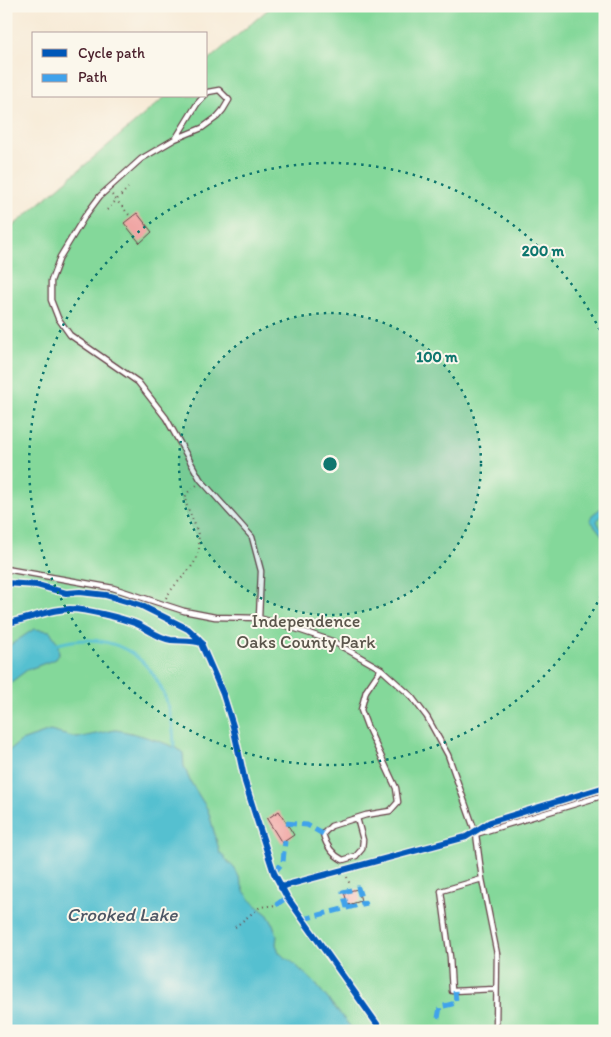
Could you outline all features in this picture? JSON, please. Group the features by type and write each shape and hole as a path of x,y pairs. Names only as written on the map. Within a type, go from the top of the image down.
{"lane":[{"path":"208,92 219,90 228,100 223,110 202,128 175,139 141,159 107,189 85,216 60,257 51,280 51,300 58,318 70,334 138,382 166,418 202,481 252,537 261,571 259,618"},
{"path":"175,139 196,104 202,98"},
{"path":"6,569 113,588 184,612 215,617 259,618 332,641 382,669 411,696 427,717 448,755 476,834 482,878 497,954 495,989 496,1031"},
{"path":"357,818 363,840 362,849 356,856 343,860 337,856 325,841 323,834 331,826 357,818 390,810 398,802 396,788 361,710 366,691 382,669"},
{"path":"476,834 605,795"},
{"path":"482,878 441,891 450,957 452,991 495,989"}],"path":[{"path":"107,210 128,188"},
{"path":"107,189 130,216"},
{"path":"164,602 195,563 199,555 200,545 197,531 185,498 187,493 202,481"},
{"path":"347,877 350,885"},
{"path":"235,927 260,907 276,905"}],"green space":[{"name":"Independence Oaks County Park","path":"272,6 605,6 605,1031 6,1031 6,232 164,98 208,98 208,60"}],"water":[{"path":"605,505 605,512 597,521 605,532 605,539 590,520 592,515"},
{"path":"34,629 50,631 58,644 59,654 56,659 27,670 6,686 6,648"},
{"name":"Crooked Lake","path":"115,730 161,742 183,753 184,766 190,781 208,810 220,853 235,869 244,891 254,904 268,915 277,936 276,944 279,952 314,982 354,1031 6,1031 6,753 21,741 50,731 77,738"}],"building":[{"path":"137,213 152,232 140,243 124,223"},
{"path":"279,811 294,835 282,843 267,819"},
{"path":"358,889 361,901 348,905 344,892"}],"waterway":[{"path":"58,644 84,640 107,642 127,650 143,662 156,679 166,699 172,721 174,746"}],"marked path":[{"path":"286,823 307,825 323,834"},
{"path":"274,873 283,862 285,841"},
{"path":"347,908 343,892 358,888 363,904"},
{"path":"276,905 287,897"},
{"path":"303,919 367,903"},
{"path":"438,1018 440,1007 456,1002 455,991"}],"cycle path":[{"path":"6,583 37,585 66,593 80,592 106,595 140,605 188,629 199,639 223,694 233,726 245,782 274,873 287,897 382,1031"},
{"path":"6,623 62,609 77,609 104,614 137,624 166,639 202,643"},
{"path":"281,888 466,837 490,822 605,787"}]}
